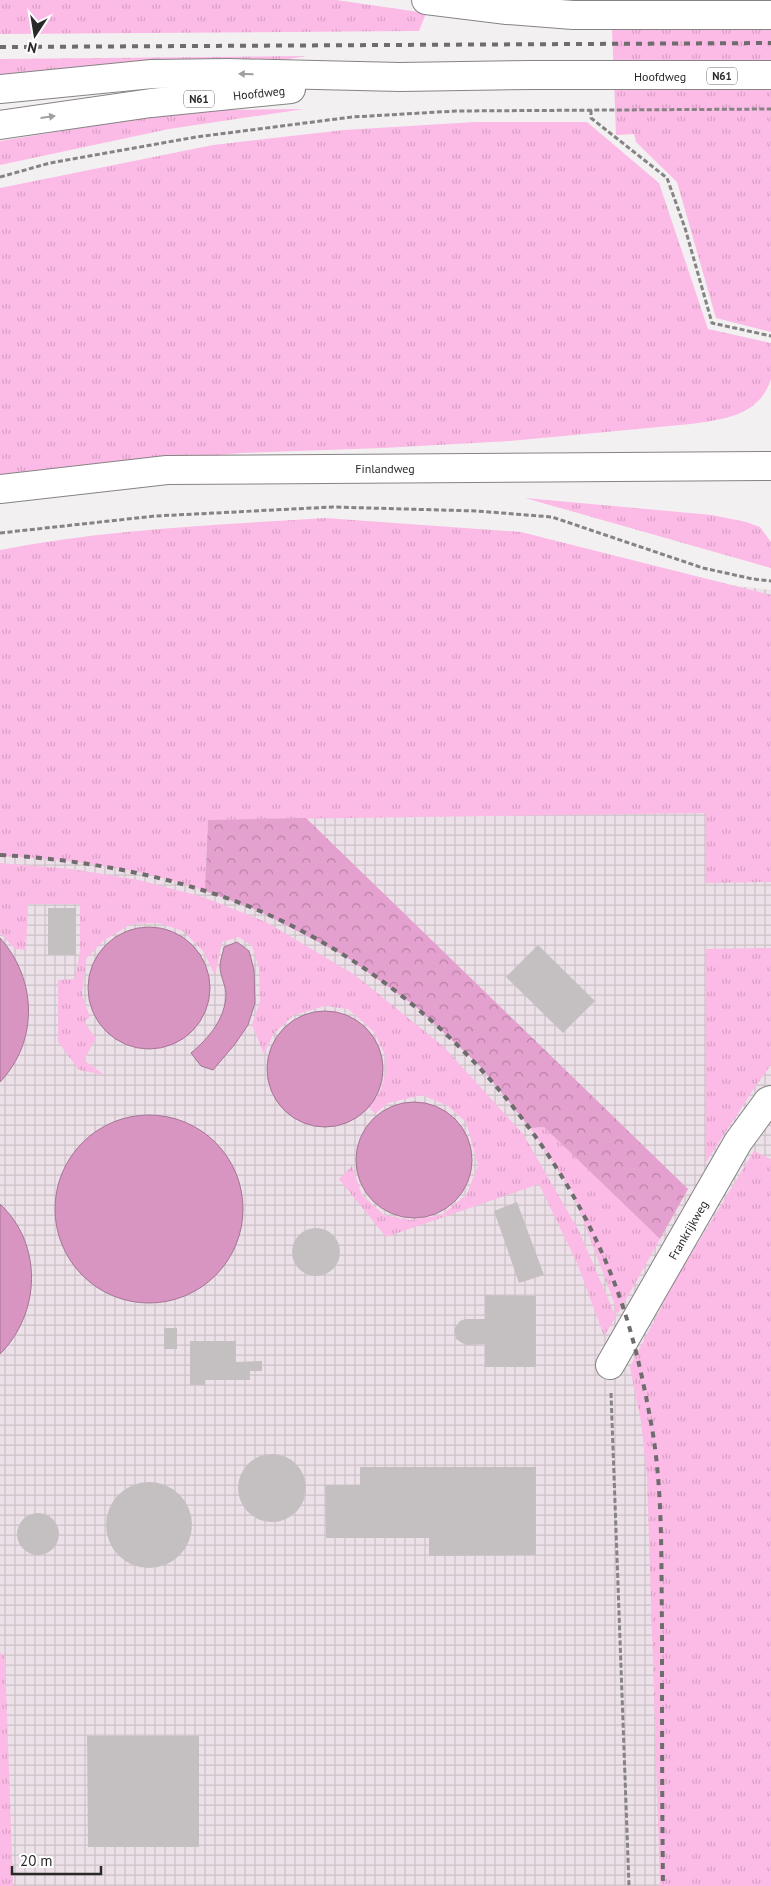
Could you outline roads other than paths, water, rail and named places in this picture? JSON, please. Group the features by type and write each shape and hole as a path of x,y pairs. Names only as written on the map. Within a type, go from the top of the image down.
{"street":[{"path":"426,0 507,10 573,15 771,15"},
{"name":"Hoofdweg","path":"0,89 152,74 229,73 400,77 771,75"},
{"name":"Hoofdweg","path":"0,125 150,103 400,77"},
{"name":"Finlandweg","path":"0,489 166,470 771,466"},
{"name":"Frankrijkweg","path":"610,1365 738,1142 768,1101 771,1100"}],"railway":[{"path":"0,47 771,43"},
{"path":"0,855 84,863 112,868 167,880 221,896 288,924 352,960 411,1003 465,1053 514,1108 556,1168 592,1231 620,1298 639,1363 656,1452 661,1526 663,1886"}]}
